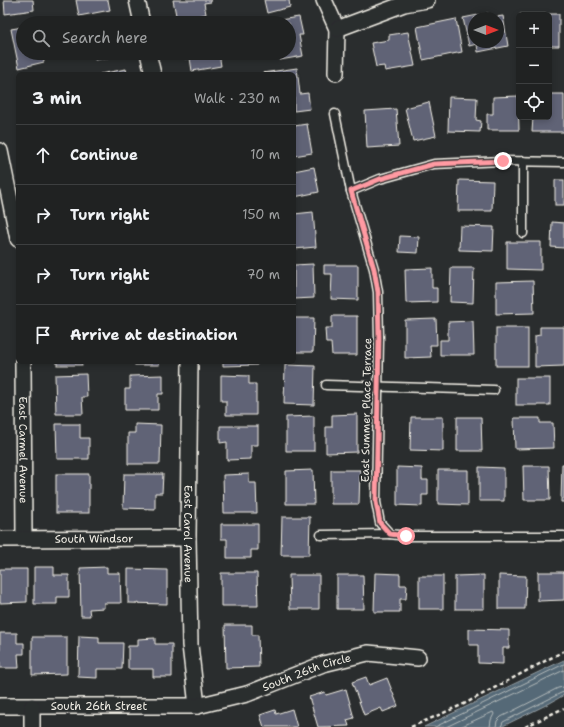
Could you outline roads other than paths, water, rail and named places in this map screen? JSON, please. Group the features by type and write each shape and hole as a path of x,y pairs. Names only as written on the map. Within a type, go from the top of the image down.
{"street":[{"path":"137,0 140,16"},
{"path":"324,0 337,29 336,73"},
{"path":"337,29 404,4 427,0"},
{"path":"150,60 153,72"},
{"path":"0,151 16,229"},
{"name":"East Carmel Avenue","path":"23,364 24,539"},
{"name":"East Carol Avenue","path":"190,364 188,538 190,645 197,706"},
{"name":"South Windsor","path":"0,539 188,538"},
{"name":"South 26th Circle","path":"197,706 247,694 323,664 368,653 418,658"},
{"name":"South 26th Street","path":"0,706 197,706"},
{"path":"32,706 32,727"}],"lane":[{"name":"East Summer Place Terrace","path":"335,114 351,191 374,269 378,292 376,502 380,523 390,534"},
{"path":"351,191 380,179 434,164 503,161 564,162"},
{"path":"523,161 523,233"},
{"path":"326,385 494,390"},
{"path":"321,535 390,534 406,536 564,536"}],"water":[{"path":"564,660 564,695 501,727 424,727"}]}
